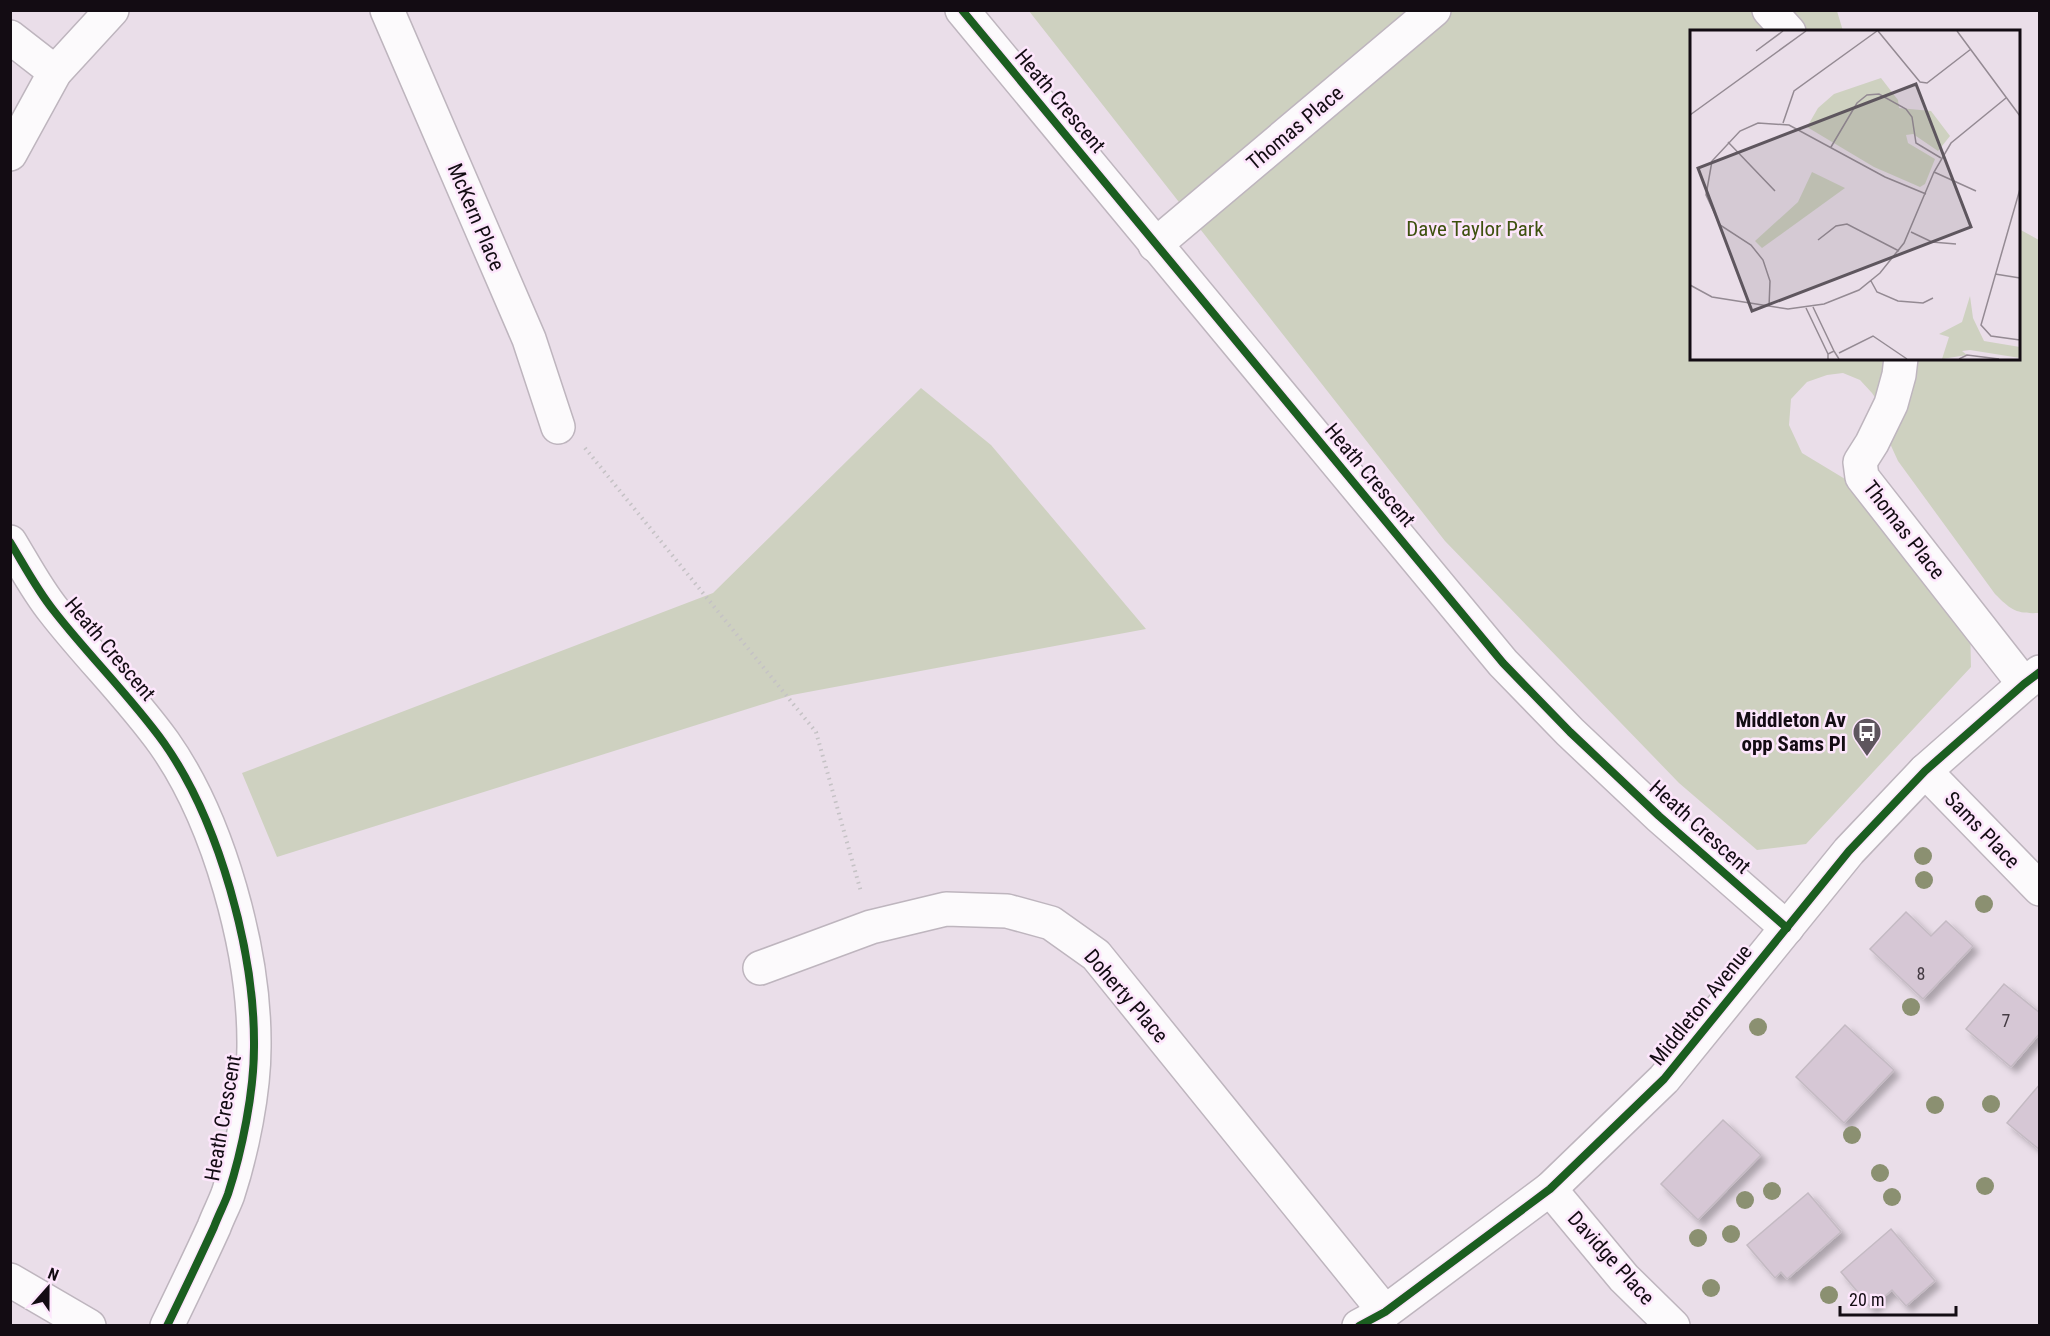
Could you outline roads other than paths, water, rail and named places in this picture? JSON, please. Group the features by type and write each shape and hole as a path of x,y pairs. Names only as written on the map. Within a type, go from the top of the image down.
{"street":[{"path":"10,154 55,72 112,10"},
{"name":"McKern Place","path":"387,10 529,339 558,427"},
{"name":"Heath Crescent","path":"962,10 1503,663 1570,732 1659,816 1787,928"},
{"name":"Thomas Place","path":"1155,245 1434,10"},
{"path":"1769,10 1787,30"},
{"path":"10,37 55,72"},
{"name":"Thomas Place","path":"1901,360 1891,404 1860,462 1862,477 2032,678"},
{"name":"Heath Crescent","path":"10,542 53,610 164,744 194,794 214,842 232,899 244,950 254,1017 254,1049 251,1085 240,1146 228,1195 167,1326"},
{"name":"Middleton Avenue","path":"1372,1318 1550,1189 1664,1079 1849,850 1925,771 2032,678"},
{"name":"Sams Place","path":"1925,771 2040,889"},
{"name":"Doherty Place","path":"760,969 871,927 946,909 1007,911 1051,923 1096,955 1372,1318"},
{"name":"Davidge Place","path":"1550,1189 1624,1278 1673,1326"},
{"path":"10,1280 89,1326"}],"place":[{"name":"Middleton Av opp Sams Pl","path":"1867,758"}],"park label":[{"name":"Dave Taylor Park","path":"1475,229"}]}
